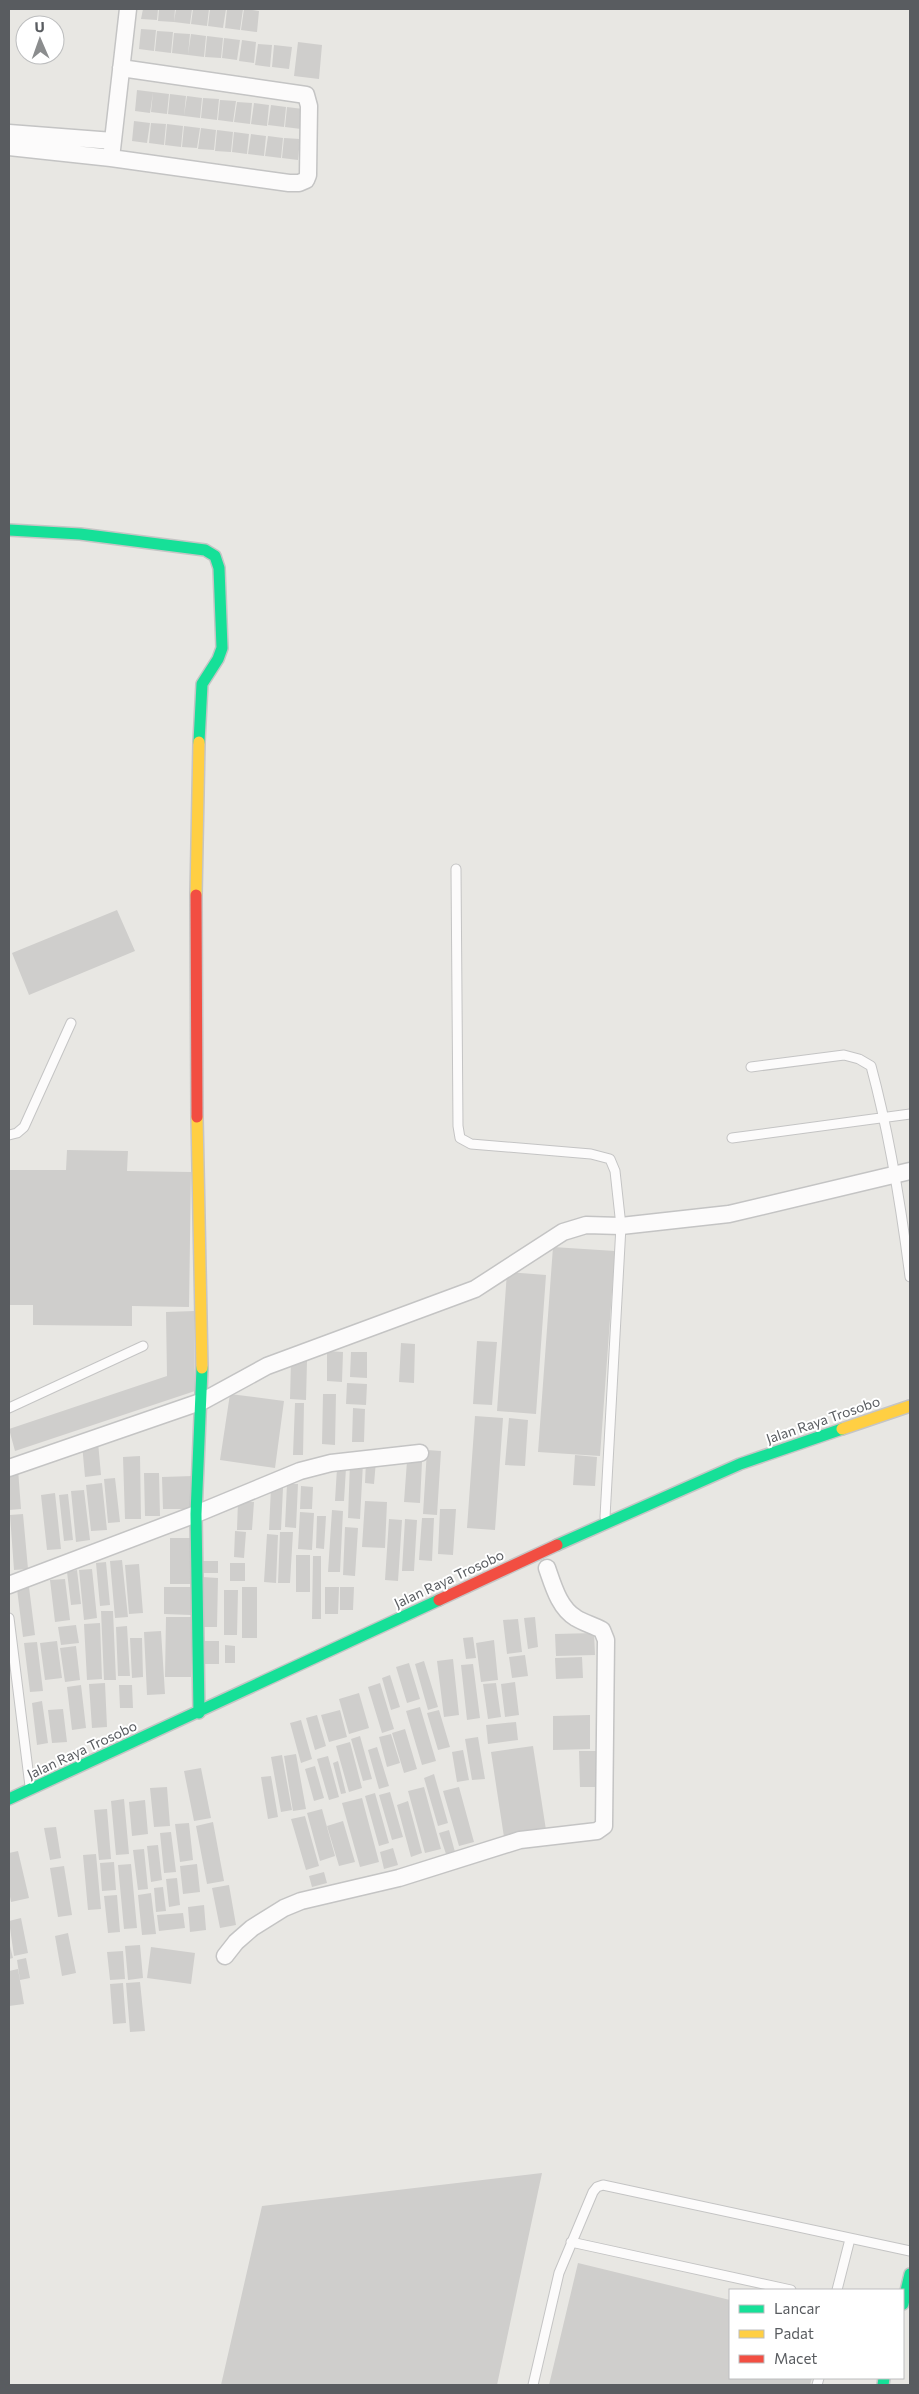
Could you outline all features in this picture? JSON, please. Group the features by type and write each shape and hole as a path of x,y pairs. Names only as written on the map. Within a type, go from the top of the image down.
{"main road":[{"path":"9,530 80,534 205,550 216,558 218,568 222,648 218,660 202,682 200,690 196,860 195,1004 203,1380 196,1514 199,1713"},
{"name":"Jalan Raya Trosobo","path":"9,1799 185,1724 199,1713 605,1522 740,1464 910,1406"},
{"path":"904,2301 910,2274"}],"street":[{"path":"111,158 128,9"},
{"path":"9,147 111,158 289,182 303,182 308,175 309,106 306,95 121,68"},
{"path":"9,133 113,141"},
{"path":"9,1468 203,1398 267,1366 475,1289 563,1232 586,1225 621,1220 729,1214 903,1173"},
{"path":"9,1585 196,1514 300,1471 331,1463 420,1453"},
{"path":"225,1956 236,1942 252,1928 284,1908 301,1901 400,1878 520,1840 597,1832 604,1826 606,1640 602,1630 576,1618 566,1610 559,1599 548,1571"}],"lane":[{"path":"456,869 458,1126 460,1138 470,1144 591,1154 610,1159 616,1171 621,1220 605,1522"},
{"path":"9,1135 17,1133 24,1127 71,1023"},
{"path":"751,1067 844,1055 859,1059 871,1066 903,1173 910,1277"},
{"path":"732,1138 910,1114"},
{"path":"9,1408 143,1346"},
{"path":"9,1618 30,1791"},
{"path":"533,2385 559,2273 593,2192 603,2185 910,2251"},
{"path":"837,2289 850,2239"},
{"path":"571,2242 787,2289"}],"building":[{"path":"143,9 158,9 157,20 141,19"},
{"path":"159,9 175,9 174,22 158,21"},
{"path":"176,9 192,9 190,24 174,22"},
{"path":"193,9 209,9 207,26 191,24"},
{"path":"210,9 226,9 223,28 208,26"},
{"path":"227,9 243,9 240,30 225,28"},
{"path":"244,9 259,11 257,32 241,30"},
{"path":"141,29 156,30 154,51 139,49"},
{"path":"157,31 173,32 171,53 155,51"},
{"path":"174,33 190,34 188,55 172,53"},
{"path":"191,34 206,36 204,57 188,55"},
{"path":"207,36 223,38 221,58 205,57"},
{"path":"224,38 240,40 237,60 222,58"},
{"path":"242,40 256,42 254,63 239,61"},
{"path":"298,42 322,45 319,79 294,76"},
{"path":"258,44 272,45 270,67 255,65"},
{"path":"274,45 292,47 289,69 272,67"},
{"path":"137,90 153,92 150,113 135,111"},
{"path":"153,92 169,94 167,114 151,112"},
{"path":"170,94 186,96 184,116 168,114"},
{"path":"187,96 202,98 200,118 184,116"},
{"path":"203,98 219,99 217,120 201,118"},
{"path":"220,100 236,101 233,122 218,120"},
{"path":"237,102 252,103 250,124 234,122"},
{"path":"254,103 269,105 267,126 251,124"},
{"path":"271,105 286,107 284,127 268,125"},
{"path":"287,107 303,109 301,129 285,127"},
{"path":"134,121 150,123 147,143 132,141"},
{"path":"151,123 166,124 164,145 149,143"},
{"path":"167,124 183,126 181,147 165,145"},
{"path":"184,126 200,128 197,148 182,147"},
{"path":"201,128 216,130 214,150 198,149"},
{"path":"217,130 233,132 231,152 215,151"},
{"path":"234,132 249,134 247,154 232,152"},
{"path":"251,134 266,136 264,156 248,154"},
{"path":"268,136 283,138 281,158 265,156"},
{"path":"284,138 300,139 298,160 282,158"},
{"path":"117,910 135,951 29,995 12,953"},
{"path":"67,1150 128,1151 127,1171 191,1172 189,1307 132,1306 132,1326 33,1325 33,1305 9,1305 9,1170 66,1170"},
{"path":"553,1247 615,1251 600,1456 538,1452"},
{"path":"507,1272 546,1275 536,1414 497,1411"},
{"path":"194,1311 195,1391 15,1451 9,1429 167,1376 166,1312"},
{"path":"477,1341 497,1342 492,1405 473,1404"},
{"path":"401,1343 415,1344 414,1383 399,1382"},
{"path":"327,1351 343,1352 342,1382 327,1381"},
{"path":"351,1352 367,1352 367,1378 350,1377"},
{"path":"291,1361 307,1361 306,1400 290,1399"},
{"path":"347,1383 367,1384 366,1405 346,1404"},
{"path":"230,1394 284,1401 275,1468 220,1460"},
{"path":"323,1394 336,1394 335,1445 322,1444"},
{"path":"295,1403 304,1403 303,1455 293,1455"},
{"path":"353,1408 365,1409 364,1442 352,1442"},
{"path":"475,1416 503,1418 495,1530 467,1528"},
{"path":"509,1418 528,1420 525,1466 505,1465"},
{"path":"98,1442 101,1475 85,1477 82,1444"},
{"path":"427,1450 441,1451 437,1515 423,1514"},
{"path":"575,1455 597,1457 595,1486 573,1485"},
{"path":"140,1456 141,1519 125,1519 123,1457"},
{"path":"366,1461 376,1461 374,1484 365,1483"},
{"path":"407,1461 422,1462 420,1503 404,1502"},
{"path":"350,1462 363,1463 360,1519 348,1518"},
{"path":"337,1468 346,1468 344,1501 335,1501"},
{"path":"9,1469 18,1469 21,1509 9,1510"},
{"path":"144,1473 159,1473 160,1516 145,1516"},
{"path":"193,1476 193,1509 163,1509 162,1477"},
{"path":"115,1478 120,1522 108,1523 104,1479"},
{"path":"102,1483 107,1530 91,1531 86,1485"},
{"path":"287,1484 298,1484 296,1528 285,1527"},
{"path":"301,1486 313,1487 312,1509 300,1509"},
{"path":"271,1488 283,1488 281,1530 269,1530"},
{"path":"84,1490 90,1540 76,1542 71,1491"},
{"path":"55,1493 61,1549 47,1550 41,1495"},
{"path":"68,1494 73,1540 64,1541 59,1495"},
{"path":"238,1501 254,1502 252,1530 237,1530"},
{"path":"365,1501 387,1502 385,1548 362,1547"},
{"path":"440,1509 456,1509 453,1555 438,1554"},
{"path":"332,1510 343,1511 340,1572 328,1572"},
{"path":"300,1512 314,1513 312,1550 298,1549"},
{"path":"23,1514 28,1569 14,1570 10,1515"},
{"path":"317,1516 326,1516 324,1549 316,1548"},
{"path":"422,1518 434,1518 432,1561 419,1560"},
{"path":"389,1519 402,1520 398,1581 385,1580"},
{"path":"405,1519 417,1520 414,1571 402,1571"},
{"path":"345,1527 358,1528 355,1576 343,1575"},
{"path":"235,1531 246,1532 244,1558 234,1557"},
{"path":"280,1532 293,1532 290,1583 278,1583"},
{"path":"267,1534 278,1535 276,1583 264,1582"},
{"path":"170,1538 191,1538 191,1584 170,1584"},
{"path":"296,1555 310,1555 310,1592 296,1592"},
{"path":"313,1556 321,1556 321,1619 312,1619"},
{"path":"122,1560 128,1617 115,1618 110,1561"},
{"path":"203,1561 218,1561 218,1573 203,1573"},
{"path":"106,1562 110,1605 100,1606 96,1563"},
{"path":"230,1563 245,1563 245,1581 230,1581"},
{"path":"139,1564 143,1613 129,1614 125,1565"},
{"path":"92,1569 97,1618 84,1620 79,1570"},
{"path":"77,1570 81,1604 71,1605 67,1572"},
{"path":"202,1577 218,1578 217,1627 201,1627"},
{"path":"65,1579 70,1620 55,1622 50,1580"},
{"path":"29,1587 35,1635 23,1637 17,1589"},
{"path":"164,1587 191,1587 191,1615 164,1614"},
{"path":"242,1587 257,1587 257,1638 242,1638"},
{"path":"325,1587 339,1587 338,1614 325,1614"},
{"path":"340,1587 354,1587 353,1610 340,1610"},
{"path":"224,1590 238,1590 237,1635 224,1635"},
{"path":"101,1611 113,1611 116,1680 104,1680"},
{"path":"166,1617 192,1617 191,1677 165,1677"},
{"path":"535,1617 538,1647 528,1649 524,1618"},
{"path":"518,1619 522,1652 507,1654 503,1620"},
{"path":"100,1623 102,1679 87,1680 84,1624"},
{"path":"76,1625 79,1643 61,1645 58,1627"},
{"path":"127,1626 130,1676 118,1676 116,1627"},
{"path":"161,1631 165,1694 147,1695 144,1632"},
{"path":"594,1633 595,1655 556,1656 555,1634"},
{"path":"473,1637 476,1658 466,1659 463,1638"},
{"path":"130,1638 142,1638 143,1677 132,1678"},
{"path":"494,1640 498,1680 481,1682 476,1643"},
{"path":"57,1641 62,1678 45,1680 40,1643"},
{"path":"202,1641 219,1641 219,1664 202,1664"},
{"path":"37,1642 43,1691 30,1692 24,1643"},
{"path":"225,1645 235,1646 235,1663 225,1663"},
{"path":"76,1646 80,1680 65,1682 60,1648"},
{"path":"525,1655 528,1676 512,1678 509,1657"},
{"path":"582,1657 583,1678 556,1679 555,1658"},
{"path":"453,1659 459,1715 444,1717 437,1661"},
{"path":"424,1661 438,1707 428,1710 415,1664"},
{"path":"409,1663 420,1699 407,1703 396,1667"},
{"path":"473,1664 480,1718 467,1720 461,1665"},
{"path":"390,1675 400,1707 391,1710 382,1678"},
{"path":"515,1682 519,1715 505,1717 501,1684"},
{"path":"105,1683 107,1727 92,1728 89,1684"},
{"path":"380,1683 394,1729 382,1733 368,1687"},
{"path":"496,1683 501,1717 488,1719 483,1684"},
{"path":"81,1685 86,1728 72,1730 67,1687"},
{"path":"119,1685 132,1685 133,1708 120,1708"},
{"path":"359,1693 369,1728 349,1734 339,1699"},
{"path":"42,1701 48,1743 37,1745 32,1703"},
{"path":"420,1707 436,1761 422,1765 406,1711"},
{"path":"63,1709 67,1742 52,1743 48,1710"},
{"path":"340,1710 347,1737 329,1742 321,1715"},
{"path":"439,1710 450,1747 438,1750 427,1713"},
{"path":"317,1715 326,1746 315,1750 306,1718"},
{"path":"590,1715 590,1749 553,1750 553,1716"},
{"path":"301,1720 312,1759 301,1763 290,1723"},
{"path":"516,1722 518,1740 488,1744 486,1725"},
{"path":"405,1729 417,1769 404,1773 392,1733"},
{"path":"391,1734 400,1763 387,1767 379,1737"},
{"path":"360,1736 372,1779 363,1781 351,1739"},
{"path":"478,1737 485,1779 472,1780 465,1739"},
{"path":"350,1742 362,1788 349,1792 336,1746"},
{"path":"533,1746 546,1830 504,1837 491,1752"},
{"path":"377,1747 389,1786 379,1789 368,1750"},
{"path":"463,1750 469,1780 457,1782 452,1752"},
{"path":"579,1751 597,1751 597,1787 580,1787"},
{"path":"296,1754 306,1809 293,1811 284,1756"},
{"path":"282,1755 292,1810 281,1812 271,1757"},
{"path":"328,1756 339,1797 329,1800 317,1759"},
{"path":"338,1761 346,1793 341,1794 333,1763"},
{"path":"315,1766 324,1798 314,1801 305,1769"},
{"path":"201,1768 211,1818 194,1821 184,1771"},
{"path":"434,1774 448,1823 438,1826 424,1778"},
{"path":"271,1776 278,1817 268,1819 261,1777"},
{"path":"167,1787 170,1826 154,1827 150,1788"},
{"path":"424,1787 441,1849 425,1853 408,1791"},
{"path":"459,1787 474,1842 459,1846 443,1791"},
{"path":"390,1792 403,1837 392,1840 379,1795"},
{"path":"375,1793 389,1843 379,1846 365,1796"},
{"path":"362,1798 379,1862 360,1867 342,1803"},
{"path":"124,1799 129,1854 116,1855 111,1801"},
{"path":"145,1800 148,1834 132,1836 129,1802"},
{"path":"408,1801 422,1853 411,1857 397,1805"},
{"path":"107,1809 111,1859 99,1860 94,1810"},
{"path":"322,1809 335,1856 320,1861 307,1813"},
{"path":"305,1816 319,1866 306,1870 291,1819"},
{"path":"343,1821 355,1862 339,1866 327,1826"},
{"path":"213,1822 224,1881 207,1884 196,1826"},
{"path":"189,1823 193,1860 180,1862 175,1824"},
{"path":"56,1827 61,1858 50,1860 44,1828"},
{"path":"449,1830 455,1852 446,1854 439,1833"},
{"path":"171,1832 176,1872 164,1873 160,1833"},
{"path":"158,1845 162,1880 151,1882 147,1846"},
{"path":"393,1848 398,1865 384,1869 380,1852"},
{"path":"144,1849 148,1889 138,1890 133,1850"},
{"path":"18,1851 29,1898 11,1902 9,1891 9,1853"},
{"path":"96,1854 101,1909 88,1910 83,1855"},
{"path":"114,1862 116,1890 102,1891 100,1863"},
{"path":"131,1864 137,1928 124,1929 118,1865"},
{"path":"197,1864 200,1892 183,1894 180,1866"},
{"path":"64,1866 72,1915 58,1917 50,1868"},
{"path":"324,1872 327,1883 312,1887 309,1876"},
{"path":"177,1878 180,1905 169,1907 166,1879"},
{"path":"229,1885 236,1925 220,1928 212,1888"},
{"path":"163,1887 166,1911 156,1912 154,1888"},
{"path":"151,1893 156,1934 142,1935 138,1895"},
{"path":"117,1895 120,1932 108,1933 104,1896"},
{"path":"204,1905 206,1930 190,1932 188,1907"},
{"path":"183,1913 185,1928 159,1931 157,1915"},
{"path":"21,1918 28,1953 14,1956 9,1921"},
{"path":"68,1933 76,1973 62,1976 55,1936"},
{"path":"9,1942 13,1958 9,1959"},
{"path":"140,1945 143,1978 128,1980 125,1946"},
{"path":"151,1947 195,1953 191,1984 147,1978"},
{"path":"123,1951 125,1979 110,1980 107,1952"},
{"path":"26,1958 30,1978 20,1980 17,1960"},
{"path":"18,1969 24,2004 9,2006 9,1971"},
{"path":"140,1982 145,2031 130,2032 126,1983"},
{"path":"123,1983 126,2023 113,2024 110,1984"},
{"path":"542,2173 497,2385 221,2385 262,2206"},
{"path":"578,2263 729,2300 729,2379 812,2379 810,2385 549,2385"}],"traffic: fast":[{"path":"9,530 80,534 205,550 215,556 219,568 222,648 218,659 202,684 199,742"},
{"path":"199,1713 196,1514 202,1368"},
{"path":"557,1545 740,1464 842,1429"},
{"path":"9,1799 439,1600"},
{"path":"904,2300 910,2274"},
{"path":"883,2385 884,2379"}],"traffic: slow":[{"path":"196,895 199,742"},
{"path":"197,1117 202,1368"},
{"path":"842,1429 910,1406"}],"traffic: jam":[{"path":"196,895 197,1117"},
{"path":"439,1600 557,1545"}]}
